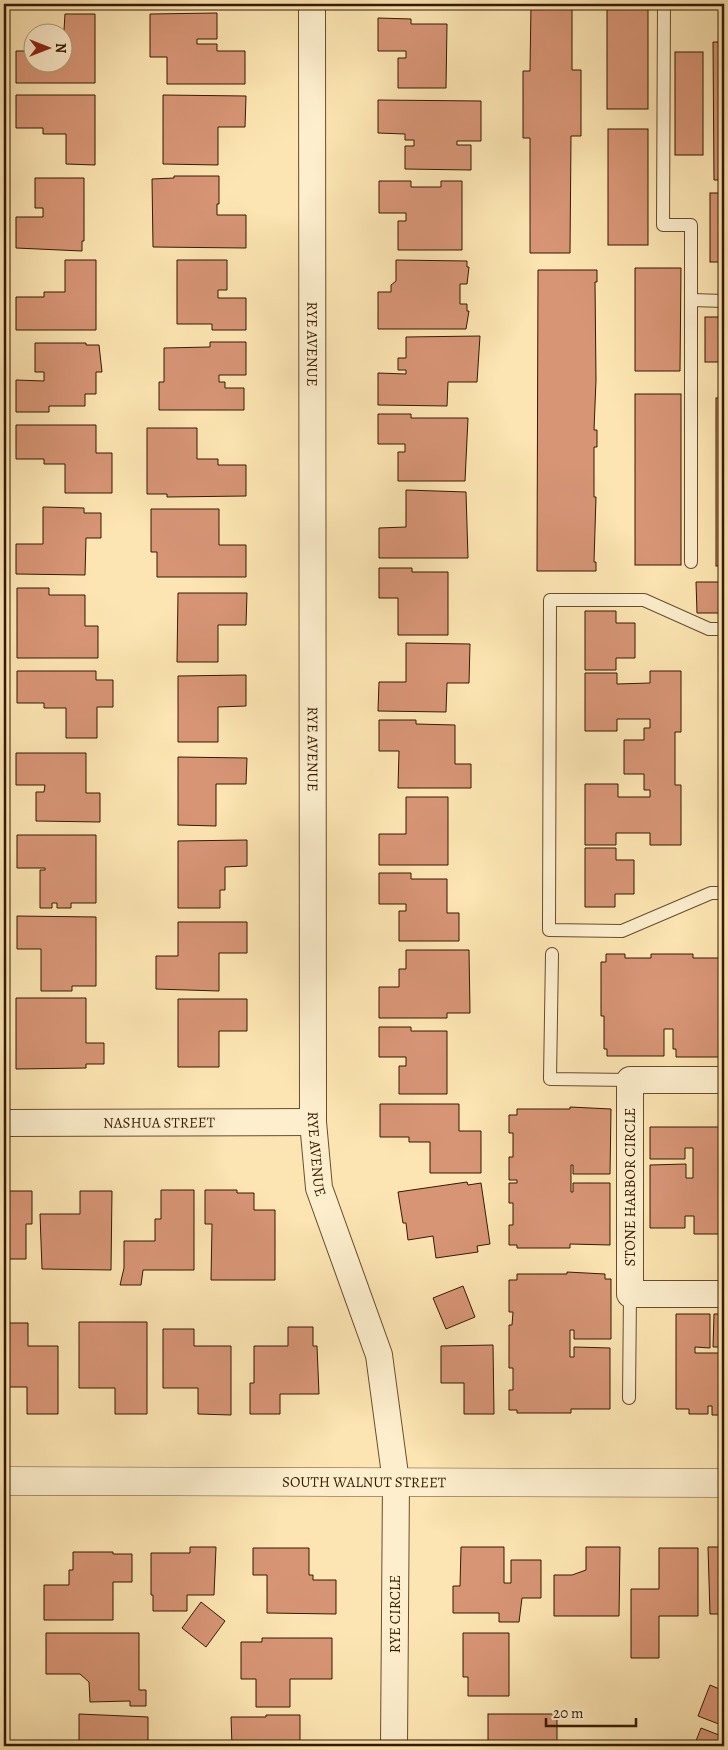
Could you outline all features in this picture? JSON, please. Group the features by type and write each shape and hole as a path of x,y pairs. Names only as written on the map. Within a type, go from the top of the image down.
{"street":[{"name":"RYE AVENUE","path":"312,4 314,1122 319,1188 379,1355 396,1482"},
{"path":"630,1080 724,1080"},
{"name":"STONE HARBOR CIRCLE","path":"630,1080 630,1294"},
{"name":"NASHUA STREET","path":"4,1123 314,1122"},
{"path":"630,1294 724,1294"},
{"name":"SOUTH WALNUT STREET","path":"4,1481 724,1483"},
{"name":"RYE CIRCLE","path":"394,1746 396,1482"}],"lane":[{"path":"664,4 663,225 691,225 691,562"},
{"path":"691,300 724,301"},
{"path":"724,629 710,629 644,600 550,600 549,930 622,931 711,893 724,893"},
{"path":"552,954 550,1079 630,1080"},
{"path":"629,1398 630,1294"}],"building":[{"path":"531,4 572,4 572,70 581,70 581,136 571,136 570,253 530,253 530,138 523,138 523,71 530,71"},
{"path":"607,4 648,4 648,109 607,109"},
{"path":"217,13 217,39 197,39 197,44 217,44 217,51 245,51 245,84 167,84 167,57 150,57 150,14"},
{"path":"65,14 95,14 95,83 16,83 16,51 22,51 22,72 72,72 72,22 64,22"},
{"path":"378,18 411,19 411,24 447,24 446,88 398,88 398,58 406,58 406,51 378,51"},
{"path":"713,42 724,42 724,180 714,180"},
{"path":"675,52 703,52 703,155 675,155"},
{"path":"16,95 95,95 95,165 66,164 66,134 43,134 43,128 16,128"},
{"path":"163,95 246,96 245,127 218,127 218,165 163,164"},
{"path":"378,100 481,101 481,141 457,141 457,145 471,145 471,170 405,169 405,146 414,146 414,140 405,140 405,134 378,133"},
{"path":"608,129 648,129 648,245 608,245"},
{"path":"174,176 219,176 217,215 246,215 246,248 153,247 152,179 174,178"},
{"path":"35,178 84,178 84,241 82,241 82,251 16,248 16,217 43,217 43,208 35,208"},
{"path":"379,181 411,181 411,187 441,187 441,181 462,181 462,250 398,250 398,221 406,221 406,213 379,213"},
{"path":"710,193 724,193 724,262 710,262"},
{"path":"65,260 96,260 96,330 16,330 16,297 44,297 44,292 65,292"},
{"path":"177,260 227,260 227,290 218,290 218,298 246,298 246,330 212,330 212,324 177,324"},
{"path":"396,260 467,261 467,267 469,267 467,284 460,284 460,304 467,304 467,311 469,311 466,329 378,329 378,292 391,292 391,285 396,281"},
{"path":"635,268 681,268 680,371 635,371"},
{"path":"538,270 597,270 597,282 595,282 596,380 594,430 597,430 597,447 594,447 594,497 596,497 594,562 596,562 596,571 537,571"},
{"path":"705,317 724,317 724,362 705,362"},
{"path":"480,336 477,382 448,382 447,406 378,405 378,373 406,374 406,370 398,370 398,358 406,358 406,337"},
{"path":"210,342 246,342 246,375 219,375 219,382 225,382 225,388 244,388 244,410 159,410 159,382 164,382 164,348 210,347"},
{"path":"35,343 86,343 86,345 99,345 102,372 96,372 96,394 85,394 85,406 49,406 49,412 16,412 16,380 44,381 44,372 35,372"},
{"path":"635,394 681,394 681,565 635,565"},
{"path":"716,398 724,398 724,566 716,566"},
{"path":"378,414 411,414 411,418 468,418 465,481 398,481 398,452 405,452 405,444 378,444"},
{"path":"16,425 96,425 96,453 112,453 112,493 65,493 65,464 44,464 44,459 16,459"},
{"path":"147,428 197,428 197,459 218,459 218,465 246,465 246,496 167,497 167,494 147,494"},
{"path":"406,490 466,492 468,558 379,558 379,528 406,527"},
{"path":"43,507 84,508 84,513 101,513 101,538 86,538 85,575 16,574 16,544 43,544"},
{"path":"151,509 219,509 219,545 246,545 246,577 157,577 157,552 151,552"},
{"path":"379,568 412,568 412,572 448,572 448,635 398,635 398,598 379,598"},
{"path":"696,582 724,582 724,613 697,613"},
{"path":"17,588 49,588 49,595 85,595 85,626 98,626 98,658 17,658"},
{"path":"178,593 247,593 246,625 218,625 218,662 177,662"},
{"path":"585,611 616,611 616,623 635,623 635,658 616,658 616,670 585,670"},
{"path":"406,643 470,644 469,683 447,683 446,712 378,711 379,682 406,682"},
{"path":"17,671 96,671 96,680 113,680 113,707 97,707 97,738 66,738 66,708 44,708 44,703 17,703"},
{"path":"650,671 681,671 681,732 675,732 675,785 681,785 681,845 650,845 650,833 616,833 616,845 585,845 585,784 618,784 618,797 650,797 650,790 644,790 644,774 624,774 624,740 644,740 644,728 650,728 650,719 617,719 617,731 585,731 585,673 617,673 617,684 650,683"},
{"path":"246,675 246,706 218,707 218,742 178,742 178,676"},
{"path":"379,720 416,720 416,724 455,725 455,764 471,764 471,788 398,788 399,751 379,751"},
{"path":"16,753 86,753 86,793 100,793 100,822 36,821 36,792 44,792 45,785 16,785"},
{"path":"178,757 247,758 246,784 216,784 216,826 178,825"},
{"path":"406,797 448,797 448,865 379,865 379,834 406,834"},
{"path":"17,835 96,835 96,903 71,903 71,908 57,908 57,903 52,903 52,908 40,908 40,870 45,870 45,868 17,868"},
{"path":"247,840 247,866 225,867 225,890 220,890 220,908 178,908 178,841"},
{"path":"585,848 616,848 616,860 634,860 634,894 615,894 615,907 585,907"},
{"path":"379,873 411,873 411,879 447,879 447,913 459,913 459,941 399,941 399,911 406,911 406,904 379,904"},
{"path":"17,916 96,917 96,986 72,986 72,991 41,991 41,949 17,949"},
{"path":"178,922 247,922 247,953 219,953 219,991 156,989 156,956 178,956"},
{"path":"406,950 469,950 470,1013 447,1013 447,1018 379,1018 379,987 399,987 399,969 406,969"},
{"path":"606,954 625,954 625,958 651,958 651,954 693,954 693,958 719,958 719,954 724,954 724,1057 676,1057 676,1049 673,1049 673,1029 664,1029 664,1056 607,1056 607,1049 604,1049 604,1016 601,1016 601,962 606,962"},
{"path":"16,998 86,998 86,1043 104,1043 104,1064 86,1064 86,1068 16,1069"},
{"path":"178,999 247,999 247,1031 219,1031 219,1067 178,1067"},
{"path":"379,1027 411,1027 411,1031 447,1031 447,1094 399,1094 399,1066 406,1066 406,1057 379,1057"},
{"path":"380,1104 459,1104 459,1131 481,1131 481,1173 430,1173 430,1142 409,1142 409,1137 380,1137"},
{"path":"570,1107 611,1109 610,1174 573,1174 573,1165 571,1165 571,1192 573,1192 573,1183 610,1183 610,1245 570,1244 570,1248 517,1248 517,1245 509,1245 509,1225 513,1225 513,1203 509,1203 509,1183 517,1183 517,1180 509,1180 509,1157 513,1157 513,1133 509,1133 509,1115 517,1115 517,1109 570,1109"},
{"path":"650,1127 724,1127 724,1234 694,1234 694,1216 685,1216 685,1228 650,1228 650,1165 686,1164 686,1178 693,1178 693,1148 685,1148 685,1159 650,1159"},
{"path":"467,1182 468,1185 481,1183 490,1244 477,1246 478,1252 436,1258 433,1236 408,1240 406,1223 403,1223 398,1192"},
{"path":"161,1190 194,1190 194,1270 143,1270 141,1285 120,1285 124,1268 124,1241 155,1241 155,1219 161,1219"},
{"path":"205,1190 237,1190 237,1193 254,1193 254,1210 275,1210 275,1280 211,1280 212,1224 205,1224"},
{"path":"4,1191 32,1191 32,1224 26,1224 26,1259 4,1259"},
{"path":"80,1191 112,1191 111,1270 42,1269 40,1214 80,1214"},
{"path":"567,1272 605,1274 605,1279 611,1279 611,1339 574,1339 574,1330 570,1330 570,1357 574,1357 574,1347 610,1348 610,1409 571,1409 571,1413 517,1413 517,1410 509,1410 509,1390 513,1390 513,1368 509,1368 509,1325 512,1325 513,1312 509,1312 509,1280 517,1280 517,1274 567,1274"},
{"path":"463,1286 475,1317 446,1329 433,1298"},
{"path":"676,1314 710,1314 710,1348 695,1347 695,1353 724,1353 724,1415 712,1415 712,1406 708,1406 708,1414 689,1414 689,1409 676,1409"},
{"path":"714,1314 724,1314 724,1347 713,1347"},
{"path":"79,1322 147,1322 147,1414 115,1414 115,1388 79,1388"},
{"path":"4,1323 28,1323 28,1346 58,1346 58,1414 27,1414 27,1387 4,1387"},
{"path":"288,1327 313,1327 313,1346 317,1346 319,1394 280,1394 280,1414 250,1414 250,1383 254,1383 254,1346 288,1346"},
{"path":"163,1329 194,1329 194,1346 231,1346 231,1415 198,1414 198,1388 163,1388"},
{"path":"493,1345 494,1414 464,1414 464,1383 441,1383 441,1346"},
{"path":"190,1547 216,1547 214,1595 187,1595 187,1611 153,1611 151,1553 190,1553"},
{"path":"461,1547 504,1547 504,1583 511,1583 511,1560 541,1560 541,1598 522,1598 519,1622 499,1622 499,1613 453,1613 453,1586 460,1586"},
{"path":"586,1547 620,1547 619,1616 554,1616 554,1575 572,1575 586,1570"},
{"path":"708,1547 724,1547 724,1614 710,1614"},
{"path":"253,1548 309,1548 309,1575 313,1575 313,1580 336,1580 336,1614 267,1613 267,1575 253,1575"},
{"path":"659,1548 698,1548 698,1616 659,1616 659,1658 631,1658 631,1589 659,1589"},
{"path":"73,1552 132,1554 132,1582 113,1582 113,1620 44,1620 44,1585 69,1585 69,1570 73,1570"},
{"path":"201,1602 225,1621 206,1647 182,1628"},
{"path":"46,1633 139,1633 139,1690 146,1690 146,1706 130,1706 130,1701 90,1702 89,1682 80,1674 46,1674"},
{"path":"463,1633 509,1633 509,1696 468,1696 468,1677 463,1677"},
{"path":"262,1638 332,1638 332,1679 290,1679 290,1707 256,1707 256,1679 241,1679 241,1642 262,1642"},
{"path":"710,1685 724,1691 724,1726 698,1716"},
{"path":"79,1714 148,1717 148,1746 79,1746"},
{"path":"488,1714 557,1714 557,1746 488,1746"},
{"path":"266,1715 300,1715 300,1745 232,1746 231,1717 266,1717"},
{"path":"701,1728 724,1737 724,1746 694,1746"}]}
